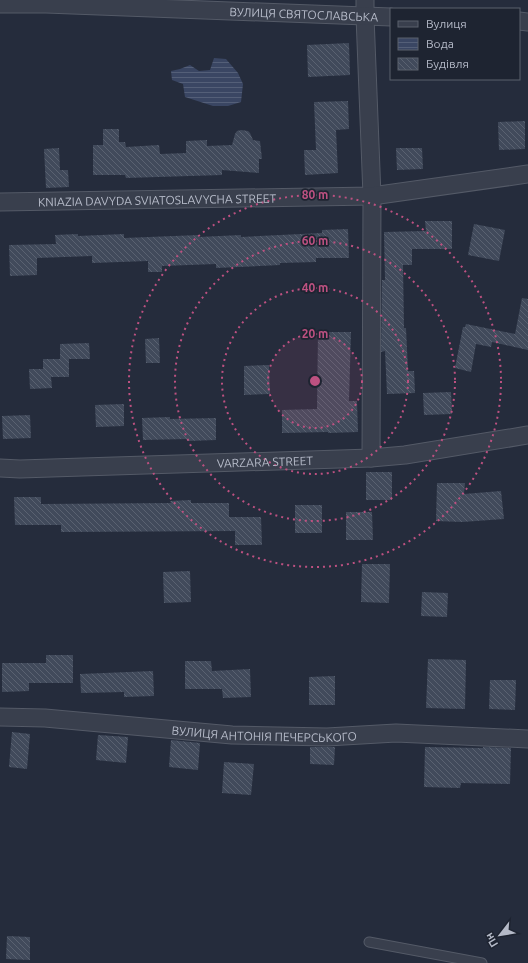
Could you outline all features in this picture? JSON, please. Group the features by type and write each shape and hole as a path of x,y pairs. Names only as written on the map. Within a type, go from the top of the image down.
{"street":[{"name":"ВУЛИЦЯ СВЯТОСЛАВСЬКА","path":"0,4 365,8 390,17"},
{"path":"365,8 372,196 371,458"},
{"name":"KNIAZIA DAVYDA SVIATOSLAVYCHA STREET","path":"0,202 372,196 528,174"},
{"name":"VARZARA STREET","path":"0,468 371,458 405,455 528,435"},
{"name":"ВУЛИЦЯ АНТОНІЯ ПЕЧЕРСЬКОГО","path":"0,717 45,718 232,735 327,737 396,732 528,739"}],"lane":[{"path":"369,942 482,963"}],"water":[{"path":"214,58 226,59 238,73 243,84 241,102 228,106 213,106 185,97 183,84 172,80 171,71 190,65 199,71 210,70"}],"building":[{"path":"349,43 350,75 308,77 307,45"},
{"path":"348,101 349,129 336,130 338,173 305,175 304,150 316,150 314,102"},
{"path":"525,121 525,149 499,150 498,122"},
{"path":"103,129 119,129 119,142 125,142 126,147 159,145 160,154 186,153 186,141 207,140 207,146 232,145 237,131 248,131 253,140 260,141 262,159 259,159 259,173 222,170 222,175 126,178 125,175 93,175 93,145 103,145"},
{"path":"59,148 60,170 68,170 69,187 46,188 44,149"},
{"path":"396,148 422,148 423,169 397,170"},
{"path":"425,221 452,221 452,249 412,249 412,265 403,265 404,328 406,328 408,371 414,371 415,393 387,394 385,351 381,352 382,280 385,280 384,232 426,231"},
{"path":"474,224 505,230 499,261 468,255"},
{"path":"348,229 349,258 316,258 316,262 216,268 216,264 162,266 162,272 148,272 148,261 92,263 92,256 37,258 37,275 10,276 9,245 56,244 55,235 78,234 78,236 124,234 124,238 199,235 199,237 241,235 241,237 322,233 322,230"},
{"path":"522,298 528,299 528,350 492,342 491,347 476,344 471,372 455,368 463,327 465,327 466,324 515,334"},
{"path":"318,332 351,332 349,401 357,401 358,432 282,433 282,410 317,409"},
{"path":"159,338 160,363 146,363 145,339"},
{"path":"89,343 90,359 69,359 69,377 51,377 52,388 30,389 29,369 43,369 43,359 60,359 60,344"},
{"path":"269,365 270,394 244,395 244,366"},
{"path":"451,392 452,414 424,415 423,393"},
{"path":"124,404 124,426 96,427 95,405"},
{"path":"30,415 31,438 3,439 2,416"},
{"path":"170,417 170,419 216,418 216,440 143,440 142,418"},
{"path":"366,472 392,472 392,500 366,500"},
{"path":"437,483 465,483 464,494 501,491 504,519 462,522 436,521"},
{"path":"14,497 41,497 41,504 171,503 170,501 191,500 191,503 229,503 229,517 261,517 262,545 235,545 235,531 61,532 61,525 15,525"},
{"path":"295,505 322,505 322,533 295,533"},
{"path":"346,512 372,512 373,540 346,540"},
{"path":"362,564 390,564 389,603 361,602"},
{"path":"190,571 191,602 164,603 163,572"},
{"path":"422,592 448,593 447,617 421,616"},
{"path":"46,655 73,655 73,683 29,683 29,691 2,692 2,663 46,663"},
{"path":"428,659 466,660 465,709 426,708"},
{"path":"185,661 211,661 212,671 250,669 251,697 223,698 222,689 185,689"},
{"path":"153,671 154,696 124,697 124,692 81,693 80,674"},
{"path":"335,676 335,705 309,705 309,677"},
{"path":"490,680 516,680 515,710 489,709"},
{"path":"12,732 30,734 27,769 9,767"},
{"path":"98,735 128,737 126,763 96,760"},
{"path":"171,740 200,743 198,770 169,767"},
{"path":"310,747 335,747 334,765 310,764"},
{"path":"425,747 511,748 510,784 461,783 460,788 424,787"},
{"path":"224,762 254,764 251,795 222,793"},
{"path":"7,936 30,937 30,960 6,959"}]}
